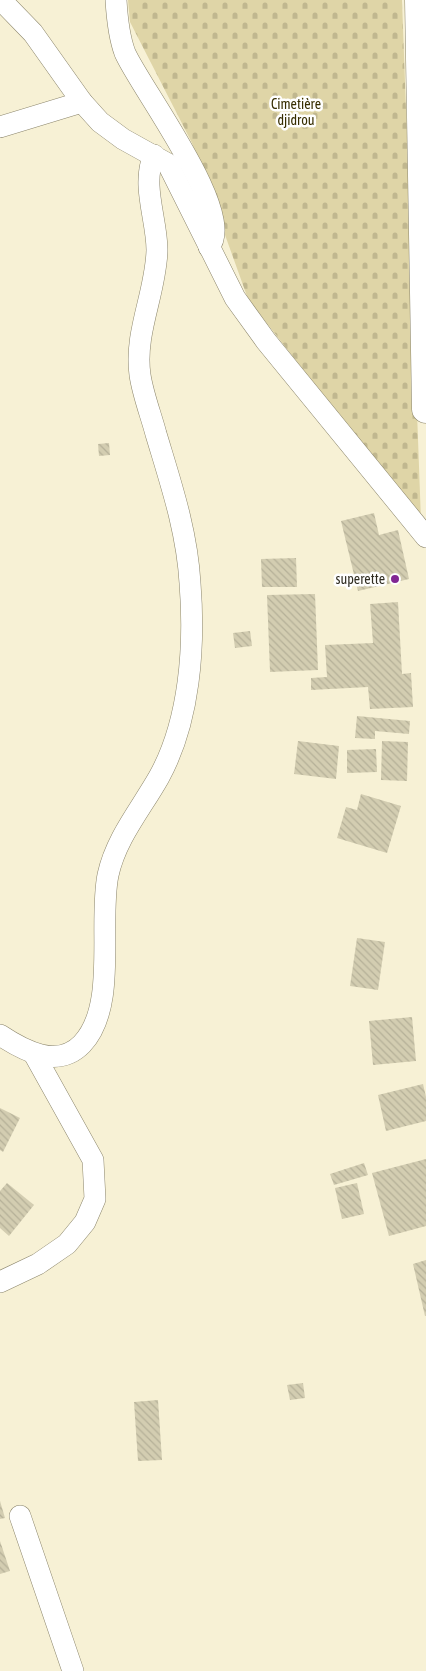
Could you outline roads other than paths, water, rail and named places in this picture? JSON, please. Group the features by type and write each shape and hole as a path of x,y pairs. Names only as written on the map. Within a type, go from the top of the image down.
{"street":[{"path":"1,0 34,33 82,102 100,122 123,139 168,164 235,298 266,341 426,537"},
{"path":"116,0 117,18 125,51 151,100 191,163 211,210 215,236 209,247"},
{"path":"419,0 426,409"},
{"path":"0,127 82,102"},
{"path":"0,1034 34,1054 59,1057 81,1045 94,1028 102,993 104,904 108,875 121,839 159,777 175,743 183,706 191,617 186,544 179,509 144,393 139,360 140,337 156,272 157,248 148,169 154,155"},
{"path":"0,1282 38,1264 68,1244 85,1222 95,1199 93,1160 34,1054"},
{"path":"20,1516 73,1671"}],"place":[{"name":"superette","path":"395,579"}],"park label":[{"name":"Cimetière djidrou","path":"296,112"}]}
